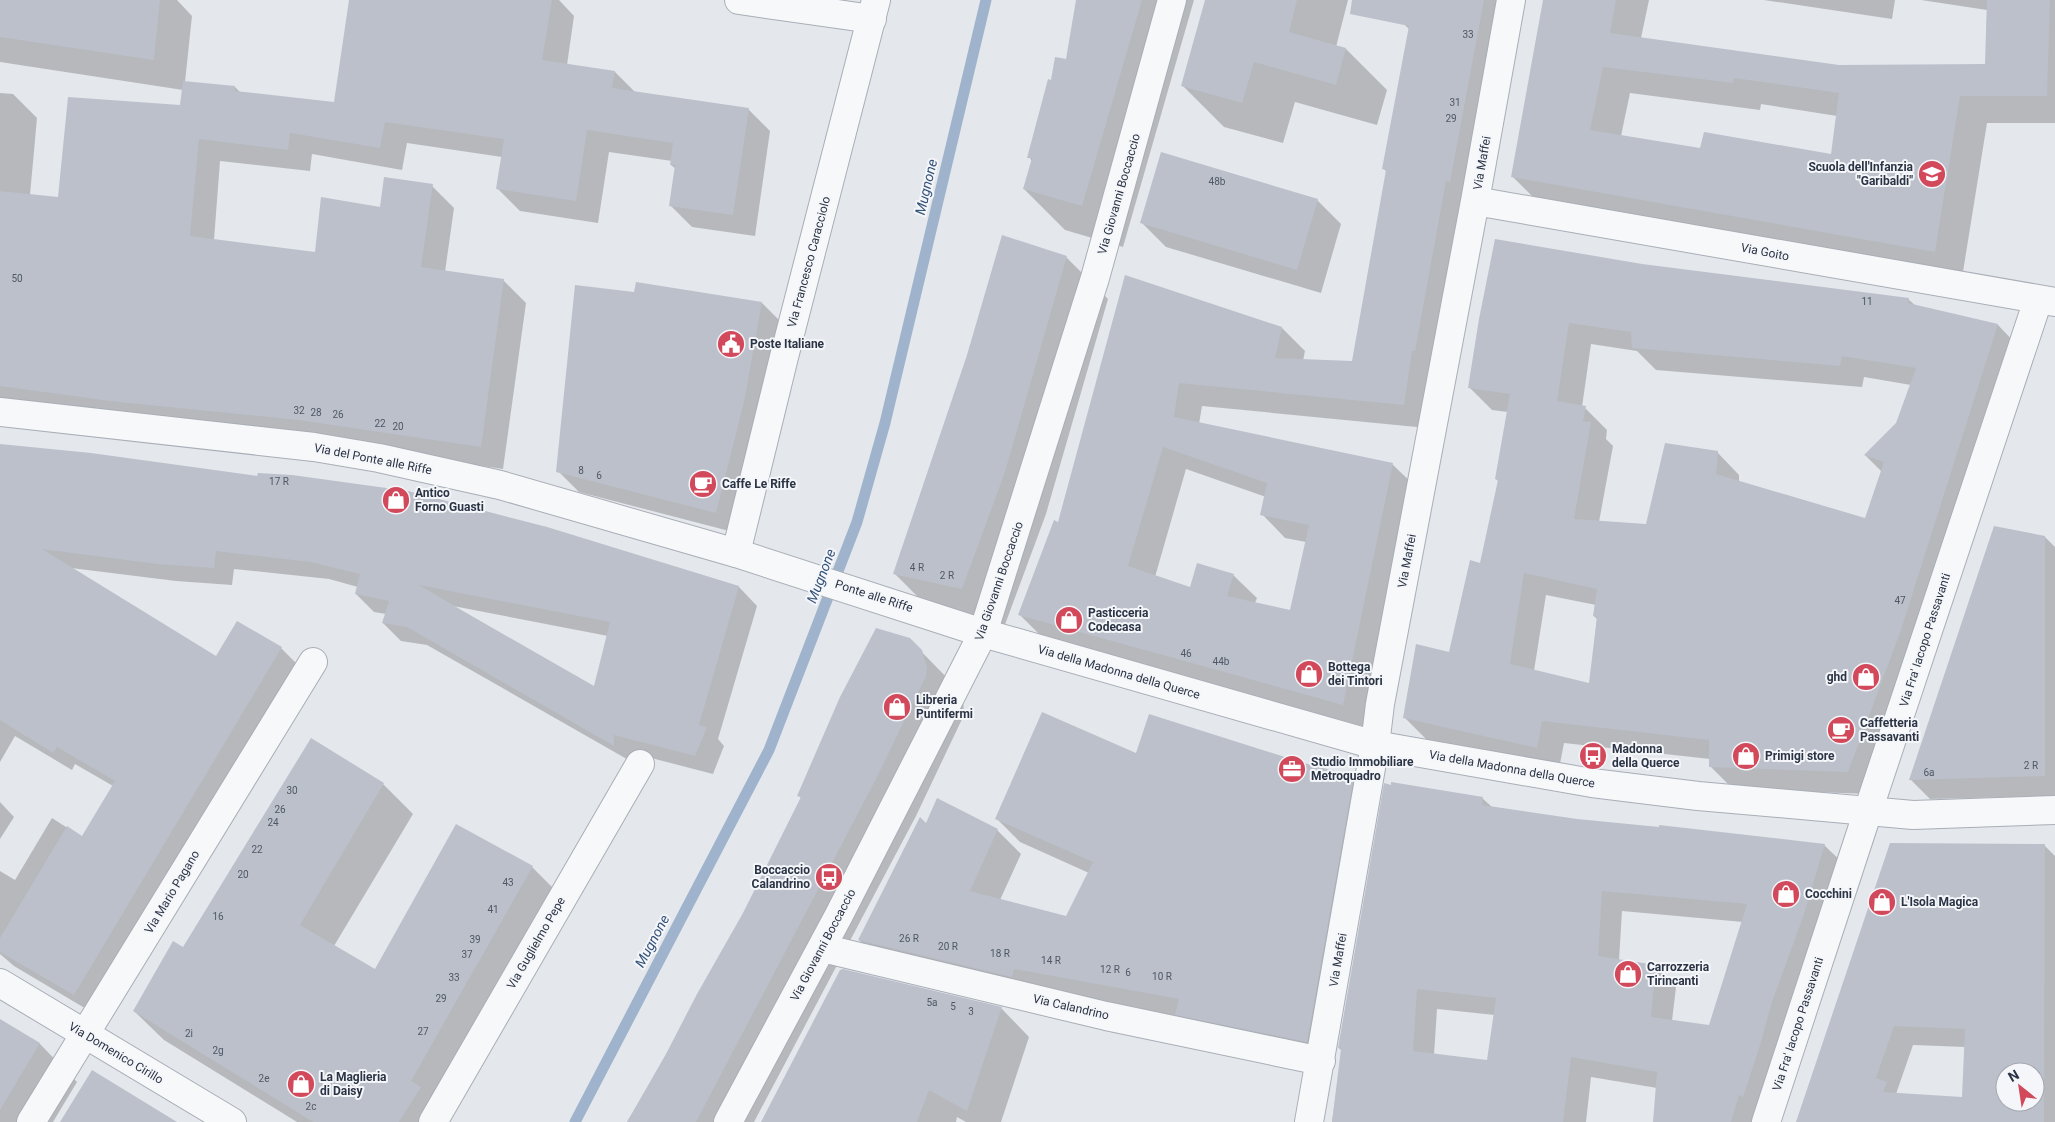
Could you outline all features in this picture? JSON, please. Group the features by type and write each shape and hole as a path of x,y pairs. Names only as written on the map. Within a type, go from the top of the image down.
{"street":[{"path":"739,0 874,10"},
{"name":"Via Giovanni Boccaccio","path":"728,1122 822,948 983,633 1095,278 1172,0"},
{"name":"Via Maffei","path":"1309,1122 1375,744 1380,704 1511,0"},
{"name":"Via Francesco Caracciolo","path":"736,553 784,356 874,10"},
{"name":"Via Goito","path":"1475,201 2046,301"},
{"name":"Via Fra' Iacopo Passavanti","path":"1766,1122 1868,812 2046,301"},
{"name":"Via del Ponte alle Riffe","path":"0,412 314,447 379,458 500,484 736,553"},
{"name":"Ponte alle Riffe","path":"736,553 883,599 983,633"},
{"name":"Via della Madonna della Querce","path":"983,633 1375,744 1592,783 1698,796 1913,815 2055,810"},
{"name":"Via Mario Pagano","path":"31,1122 314,662"},
{"name":"Via Guglielmo Pepe","path":"432,1122 640,764"},
{"name":"Via Calandrino","path":"822,948 1106,1016 1321,1061"},
{"name":"Via Domenico Cirillo","path":"0,983 232,1122"}],"building":[{"path":"0,0 160,0 154,60 0,37"},
{"path":"349,0 552,0 542,60 615,71 612,88 749,108 733,215 669,206 675,165 670,165 673,143 587,130 576,201 496,189 504,139 385,122 380,148 290,133 288,150 199,139 190,236 315,252 321,197 380,207 384,177 433,184 421,267 504,279 481,447 298,420 118,402 0,386 0,191 58,197 68,97 180,105 183,81 235,86 235,91 334,102"},
{"path":"1076,0 1142,0 1082,206 1023,189 1032,158 1027,158 1048,79 1051,80 1055,57 1066,59"},
{"path":"1205,0 1297,0 1289,32 1346,48 1336,85 1254,62 1242,103 1181,86"},
{"path":"1352,0 1484,0 1450,182 1446,181 1415,351 1412,351 1404,405 1179,383 1174,417 1393,463 1343,705 1018,615 1054,520 1058,522 1125,275 1282,327 1275,358 1352,361 1386,170 1382,169 1409,26 1350,14","holes":["1163,447 1267,483 1260,515 1309,525 1290,610 1227,596 1234,574 1197,563 1190,587 1128,566"]},
{"path":"1543,0 1616,0 1610,33 1839,65 1985,64 1987,0 2050,0 2047,96 1960,96 1935,252 1511,177","holes":["1603,67 1733,83 1734,78 1839,93 1831,154 1704,132 1700,148 1590,130"]},
{"path":"1161,152 1318,199 1297,270 1140,223"},
{"path":"1002,235 1067,256 1005,472 962,589 893,574 967,355"},
{"path":"1495,239 1642,264 1909,298 1908,303 1998,324 1901,630 1848,772 1709,767 1709,740 1542,721 1537,748 1403,718 1416,644 1449,652 1470,560 1480,563 1498,480 1495,479 1510,394 1468,388","holes":["1569,323 1631,332 1632,348 1840,366 1842,356 1916,368 1896,423 1864,455 1884,462 1865,518 1716,474 1718,451 1665,443 1646,524 1574,519 1591,422 1583,421 1586,406 1557,401","1524,573 1597,589 1593,616 1597,617 1589,683 1510,664"]},
{"path":"636,282 762,302 744,402 716,513 556,472 575,285 634,292"},
{"path":"0,444 91,453 257,476 258,473 292,475 408,491 547,527 739,586 699,725 707,727 695,756 614,735 614,746 407,627 382,623 389,601 355,594 360,574 310,562 216,551 214,568 157,564 42,549 216,656 237,621 282,647 74,995 0,952 0,938 67,826 82,836 115,781 57,747 53,753 0,720","holes":["419,585 610,622 594,686"]},
{"path":"1994,526 2045,536 2045,776 1909,780"},
{"path":"876,628 910,638 922,650 927,668 926,676 877,777 696,1122 627,1122 743,913 801,797 797,796 840,697"},
{"path":"1042,712 1136,753 1149,714 1304,763 1354,776 1307,1042 1175,1015 1179,999 1014,969 1012,977 858,940 920,817 926,823 937,798 998,829 970,891 1066,916 1093,862 995,819"},
{"path":"311,738 384,783 300,925 375,969 456,824 533,866 411,1081 421,1087 399,1122 313,1122 133,1011 173,941 183,947"},
{"path":"1391,782 1483,797 1482,805 1577,819 1659,827 1659,825 1825,844 1803,917 1772,1002 1743,1097 1739,1095 1731,1122 1653,1122 1657,1072 1571,1057 1563,1122 1332,1122 1341,1049 1338,1048 1384,783 1391,785","holes":["1602,891 1747,904 1709,1025 1651,1017 1656,965 1598,956","1417,989 1496,998 1487,1060 1413,1051"]},
{"path":"1890,843 2045,844 2044,1062 1995,1062 1995,1112 2044,1112 2044,1122 1796,1122","holes":["1894,1026 1965,1029 1962,1097 1883,1092 1887,1082 1876,1078"]},
{"path":"843,969 1002,1007 967,1111 929,1090 917,1122 761,1122 840,970"},
{"path":"0,1019 40,1043 0,1110"},
{"path":"92,1070 177,1122 60,1122"}],"waterway":[{"name":"Mugnone","path":"575,1122 769,750 857,522 885,423 986,0"}],"place":[{"name":"Scuola dell'Infanzia \"Garibaldi\"","path":"1932,174"},
{"name":"Poste Italiane","path":"731,344"},
{"name":"Caffe Le Riffe","path":"703,484"},
{"name":"Antico Forno Guasti","path":"396,500"},
{"name":"Pasticceria Codecasa","path":"1069,620"},
{"name":"Bottega dei Tintori","path":"1309,674"},
{"name":"ghd","path":"1866,677"},
{"name":"Libreria Puntifermi","path":"897,707"},
{"name":"Caffetteria Passavanti","path":"1841,730"},
{"name":"Madonna della Querce","path":"1593,756"},
{"name":"Primigi store","path":"1746,756"},
{"name":"Studio Immobiliare Metroquadro","path":"1292,769"},
{"name":"Boccaccio Calandrino","path":"829,877"},
{"name":"Cocchini","path":"1786,894"},
{"name":"L'Isola Magica","path":"1882,902"},
{"name":"Carrozzeria Tirincanti","path":"1628,974"},
{"name":"La Maglieria di Daisy","path":"301,1084"}]}
